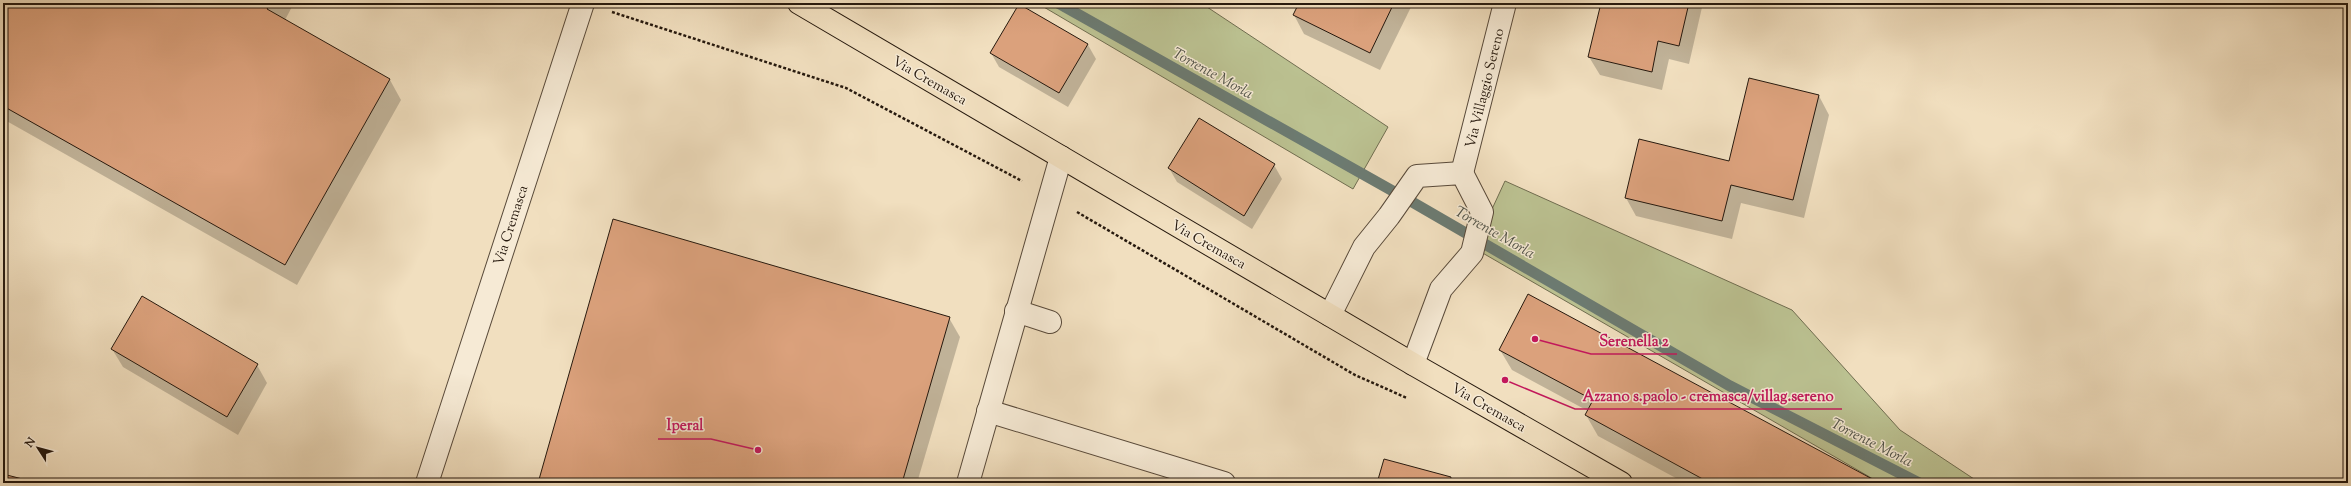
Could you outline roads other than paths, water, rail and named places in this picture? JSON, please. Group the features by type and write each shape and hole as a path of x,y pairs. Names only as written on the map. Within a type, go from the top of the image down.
{"main road":[{"name":"Via Cremasca","path":"799,3 1413,364 1621,483"}],"street":[{"name":"Via Cremasca","path":"427,483 583,3"},
{"name":"Via Villaggio Sereno","path":"1462,173 1505,3"},
{"path":"968,483 1061,157"},
{"path":"1330,315 1364,246 1390,216 1417,176 1462,173 1482,212 1472,253 1441,289 1413,364"},
{"path":"1016,311 1050,322"},
{"path":"988,411 1224,483"}],"waterway":[{"name":"Torrente Morla","path":"1058,3 1407,199 1730,386 1919,483"}],"place":[{"name":"Serenella 2","path":"1535,339"},
{"name":"Azzano s.paolo - cremasca/villag.sereno","path":"1505,380"},
{"name":"Iperal","path":"758,450"}]}
